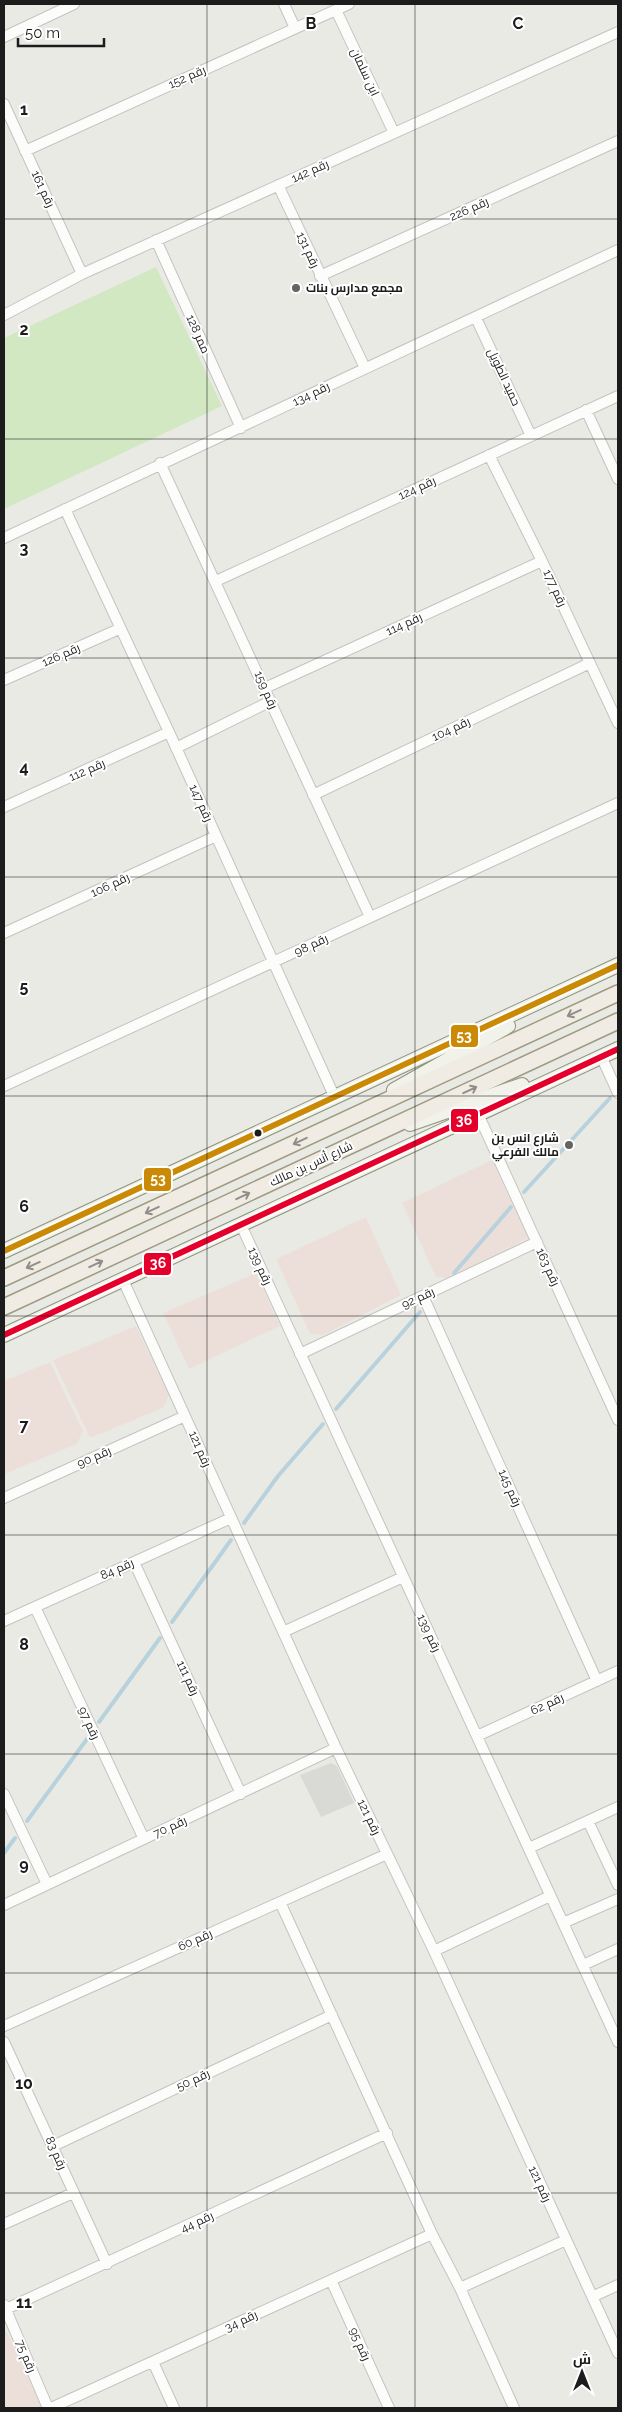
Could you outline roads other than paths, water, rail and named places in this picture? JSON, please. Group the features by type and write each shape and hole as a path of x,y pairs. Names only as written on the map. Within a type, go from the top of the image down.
{"main road":[{"name":"شارع أنس بن مالك","path":"4,1278 618,993"},
{"name":"شارع أنس بن مالك","path":"4,1307 618,1021"}],"street":[{"path":"4,37 74,4"},
{"path":"284,4 295,28"},
{"name":"رقم 152","path":"25,151 349,4"},
{"name":"ابن سلمان","path":"336,10 394,133"},
{"name":"رقم 142","path":"4,315 82,274 618,32"},
{"name":"رقم 161","path":"4,104 82,274"},
{"name":"رقم 226","path":"320,276 618,141"},
{"name":"رقم 131","path":"278,186 366,368"},
{"name":"ممر 128","path":"156,240 240,428"},
{"name":"رقم 134","path":"4,538 160,463 240,428 618,250"},
{"name":"حميد الطويل","path":"476,318 531,436"},
{"name":"رقم 124","path":"216,581 618,396"},
{"path":"586,410 618,479"},
{"name":"رقم 177","path":"489,455 542,561 618,723"},
{"name":"رقم 159","path":"160,463 370,917"},
{"name":"رقم 147","path":"65,509 119,629 170,732 334,1098"},
{"name":"رقم 114","path":"265,688 542,561"},
{"name":"رقم 126","path":"4,680 119,629"},
{"name":"رقم 104","path":"313,794 590,663"},
{"path":"176,748 271,701"},
{"name":"رقم 112","path":"4,807 170,732"},
{"name":"رقم 98","path":"4,1086 618,803"},
{"name":"رقم 106","path":"4,933 216,836"},
{"path":"4,1251 613,968"},
{"path":"322,1131 613,968"},
{"path":"4,1335 618,1049"},
{"path":"348,1146 602,1056"},
{"path":"602,1056 618,1093"},
{"name":"رقم 163","path":"478,1114 618,1420"},
{"name":"رقم 139","path":"240,1225 618,2042"},
{"name":"رقم 92","path":"300,1354 537,1242"},
{"name":"رقم 121","path":"123,1280 336,1748 434,1951 566,2240 594,2296 618,2353"},
{"name":"رقم 145","path":"423,1296 598,1681"},
{"name":"رقم 90","path":"4,1498 185,1416"},
{"name":"رقم 84","path":"4,1621 231,1518"},
{"name":"رقم 111","path":"134,1562 241,1794"},
{"path":"283,1632 403,1577"},
{"name":"رقم 97","path":"35,1606 144,1839"},
{"name":"رقم 62","path":"477,1736 618,1671"},
{"name":"رقم 70","path":"4,1905 336,1748"},
{"path":"4,1794 47,1884"},
{"path":"529,1848 618,1807"},
{"path":"588,1821 618,1885"},
{"name":"رقم 60","path":"4,2026 387,1854"},
{"path":"434,1951 550,1896"},
{"path":"563,1923 618,1898"},
{"path":"280,1902 514,2408"},
{"path":"583,1965 618,1949"},
{"name":"رقم 50","path":"53,2146 332,2015"},
{"name":"رقم 83","path":"4,2042 107,2264"},
{"name":"رقم 44","path":"5,2306 107,2264 387,2133"},
{"path":"4,2224 73,2193"},
{"name":"رقم 34","path":"50,2408 432,2234"},
{"path":"460,2288 566,2240"},
{"name":"رقم 95","path":"331,2280 389,2408"},
{"path":"594,2296 618,2285"},
{"name":"رقم 75","path":"5,2306 50,2408"},
{"path":"153,2362 174,2408"}],"waterway":[{"path":"524,1192 610,1098"},
{"path":"454,1273 511,1207"},
{"path":"336,1409 420,1312"},
{"path":"244,1523 278,1476 323,1424"},
{"path":"172,1622 231,1540"},
{"path":"99,1722 160,1638"},
{"path":"27,1821 87,1739"},
{"path":"4,1853 15,1838"}],"place":[{"name":"مجمع مدارس بنات","path":"296,288"},
{"name":"شارع انس بن مالك الفرعي","path":"569,1145"}]}
